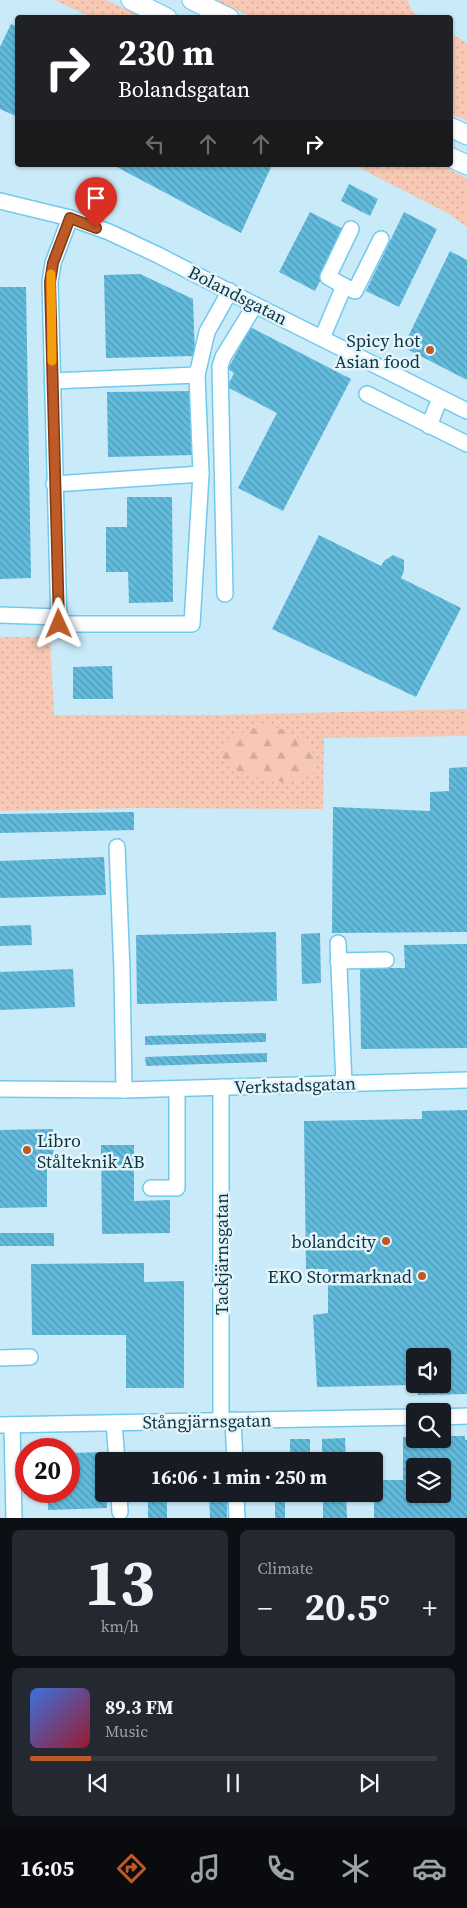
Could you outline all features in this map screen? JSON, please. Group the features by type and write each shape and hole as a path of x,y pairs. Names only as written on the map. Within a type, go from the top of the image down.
{"main road":[{"path":"131,0 161,15"},
{"path":"192,0 223,15"},
{"path":"453,128 467,135"},
{"path":"453,158 467,165"}],"street":[{"name":"Bolandsgatan","path":"0,201 70,218 109,232 158,254 255,305 467,411"},
{"path":"70,218 53,263 50,282 59,624 192,624 202,474 197,375 207,332 230,291"},
{"path":"351,229 328,277 355,291 381,239"},
{"path":"322,338 344,286"},
{"path":"225,594 220,366 224,356 255,305"},
{"path":"52,381 197,375"},
{"path":"368,394 467,444"},
{"path":"429,426 440,398"},
{"path":"54,484 202,474"},
{"path":"0,615 59,617"},
{"path":"117,847 124,1090"},
{"path":"338,943 344,1084"},
{"path":"338,961 386,960"},
{"name":"Verkstadsgatan","path":"0,1089 177,1089 467,1080"},
{"name":"Tackjärnsgatan","path":"220,1087 227,1420 233,1452"},
{"path":"151,1188 177,1188 177,1089"},
{"path":"0,1358 30,1357"},
{"path":"451,1416 467,1416"},
{"name":"Stångjärnsgatan","path":"6,1425 406,1417"},
{"path":"114,1422 116,1452"},
{"path":"6,1425 14,1518"},
{"path":"119,1502 120,1512"},
{"path":"236,1502 237,1518"}],"green space":[{"path":"54,0 106,0 138,15 87,15"},
{"path":"215,0 407,0 413,13 418,15 248,15"},
{"path":"453,35 467,43 467,121 453,114"},
{"path":"358,167 445,167 467,178 467,227 449,214"},
{"path":"0,637 50,637 54,715 220,715 467,709 467,736 324,738 323,809 135,808 0,811"},
{"path":"262,725 287,730 307,745 318,760 312,776 282,782 250,776 228,767 221,755 229,738"}],"building":[{"path":"11,24 15,26 15,116 0,109 0,47"},
{"path":"117,167 271,167 241,233"},
{"path":"349,184 378,199 370,216 341,201"},
{"path":"310,212 345,230 315,291 279,272"},
{"path":"404,212 437,229 399,307 366,291"},
{"path":"450,251 467,260 467,380 403,347"},
{"path":"140,274 193,299 195,356 106,358 104,275"},
{"path":"0,287 26,287 31,578 0,579"},
{"path":"250,327 351,379 283,511 238,488 277,413 227,387 234,373 228,369"},
{"path":"193,391 194,455 108,457 107,392"},
{"path":"127,497 172,497 173,602 129,603 128,572 106,572 106,527 127,527"},
{"path":"319,535 381,566 384,561 393,555 404,560 404,571 401,578 461,608 416,697 272,629"},
{"path":"112,666 113,699 73,699 73,667"},
{"path":"467,767 467,932 332,933 333,807 430,811 430,792 449,791 449,768"},
{"path":"134,812 134,830 0,833 0,814"},
{"path":"104,857 106,895 0,898 0,861"},
{"path":"31,925 32,945 0,946 0,926"},
{"path":"276,932 277,1001 137,1004 136,935"},
{"path":"320,933 321,983 302,984 301,934"},
{"path":"467,944 467,1048 361,1049 360,968 405,968 404,945"},
{"path":"73,969 75,1007 0,1010 0,972"},
{"path":"266,1033 266,1042 145,1045 145,1036"},
{"path":"267,1053 267,1062 146,1066 145,1057"},
{"name":"bolandcity","path":"467,1110 467,1394 418,1395 418,1393 451,1393 451,1348 406,1348 406,1385 317,1387 313,1315 328,1313 328,1269 306,1269 304,1121 422,1119 422,1111"},
{"name":"Libro Stålteknik AB","path":"53,1129 54,1170 47,1170 47,1207 0,1208 0,1130"},
{"path":"101,1145 134,1145 134,1201 170,1200 170,1233 102,1234"},
{"path":"0,1233 54,1233 54,1246 0,1246"},
{"path":"144,1263 144,1282 184,1281 184,1388 126,1388 126,1335 32,1335 31,1264"},
{"path":"451,1436 465,1436 465,1440 467,1440 467,1518 374,1518 374,1502 383,1502 383,1480 403,1480 403,1437 406,1437 406,1448 451,1448"},
{"path":"345,1438 346,1452 322,1452 322,1439"},
{"path":"290,1439 310,1439 310,1452 290,1452"},
{"path":"95,1452 95,1502 107,1502 107,1508 48,1510 48,1503 80,1503 80,1453"},
{"path":"148,1502 167,1502 167,1518 148,1518"},
{"path":"209,1502 227,1502 227,1518 210,1518"},
{"path":"275,1502 285,1502 285,1518 275,1518"},
{"path":"323,1502 346,1502 347,1518 323,1518"}],"slow traffic":[{"path":"51,274 52,361"}],"place":[{"name":"Spicy hot Asian food","path":"430,350"},
{"name":"Libro Stålteknik AB","path":"27,1150"},
{"name":"bolandcity","path":"386,1241"},
{"name":"EKO Stormarknad","path":"422,1276"}],"route":[{"path":"59,624 50,282 53,263 70,218 96,228"}]}
